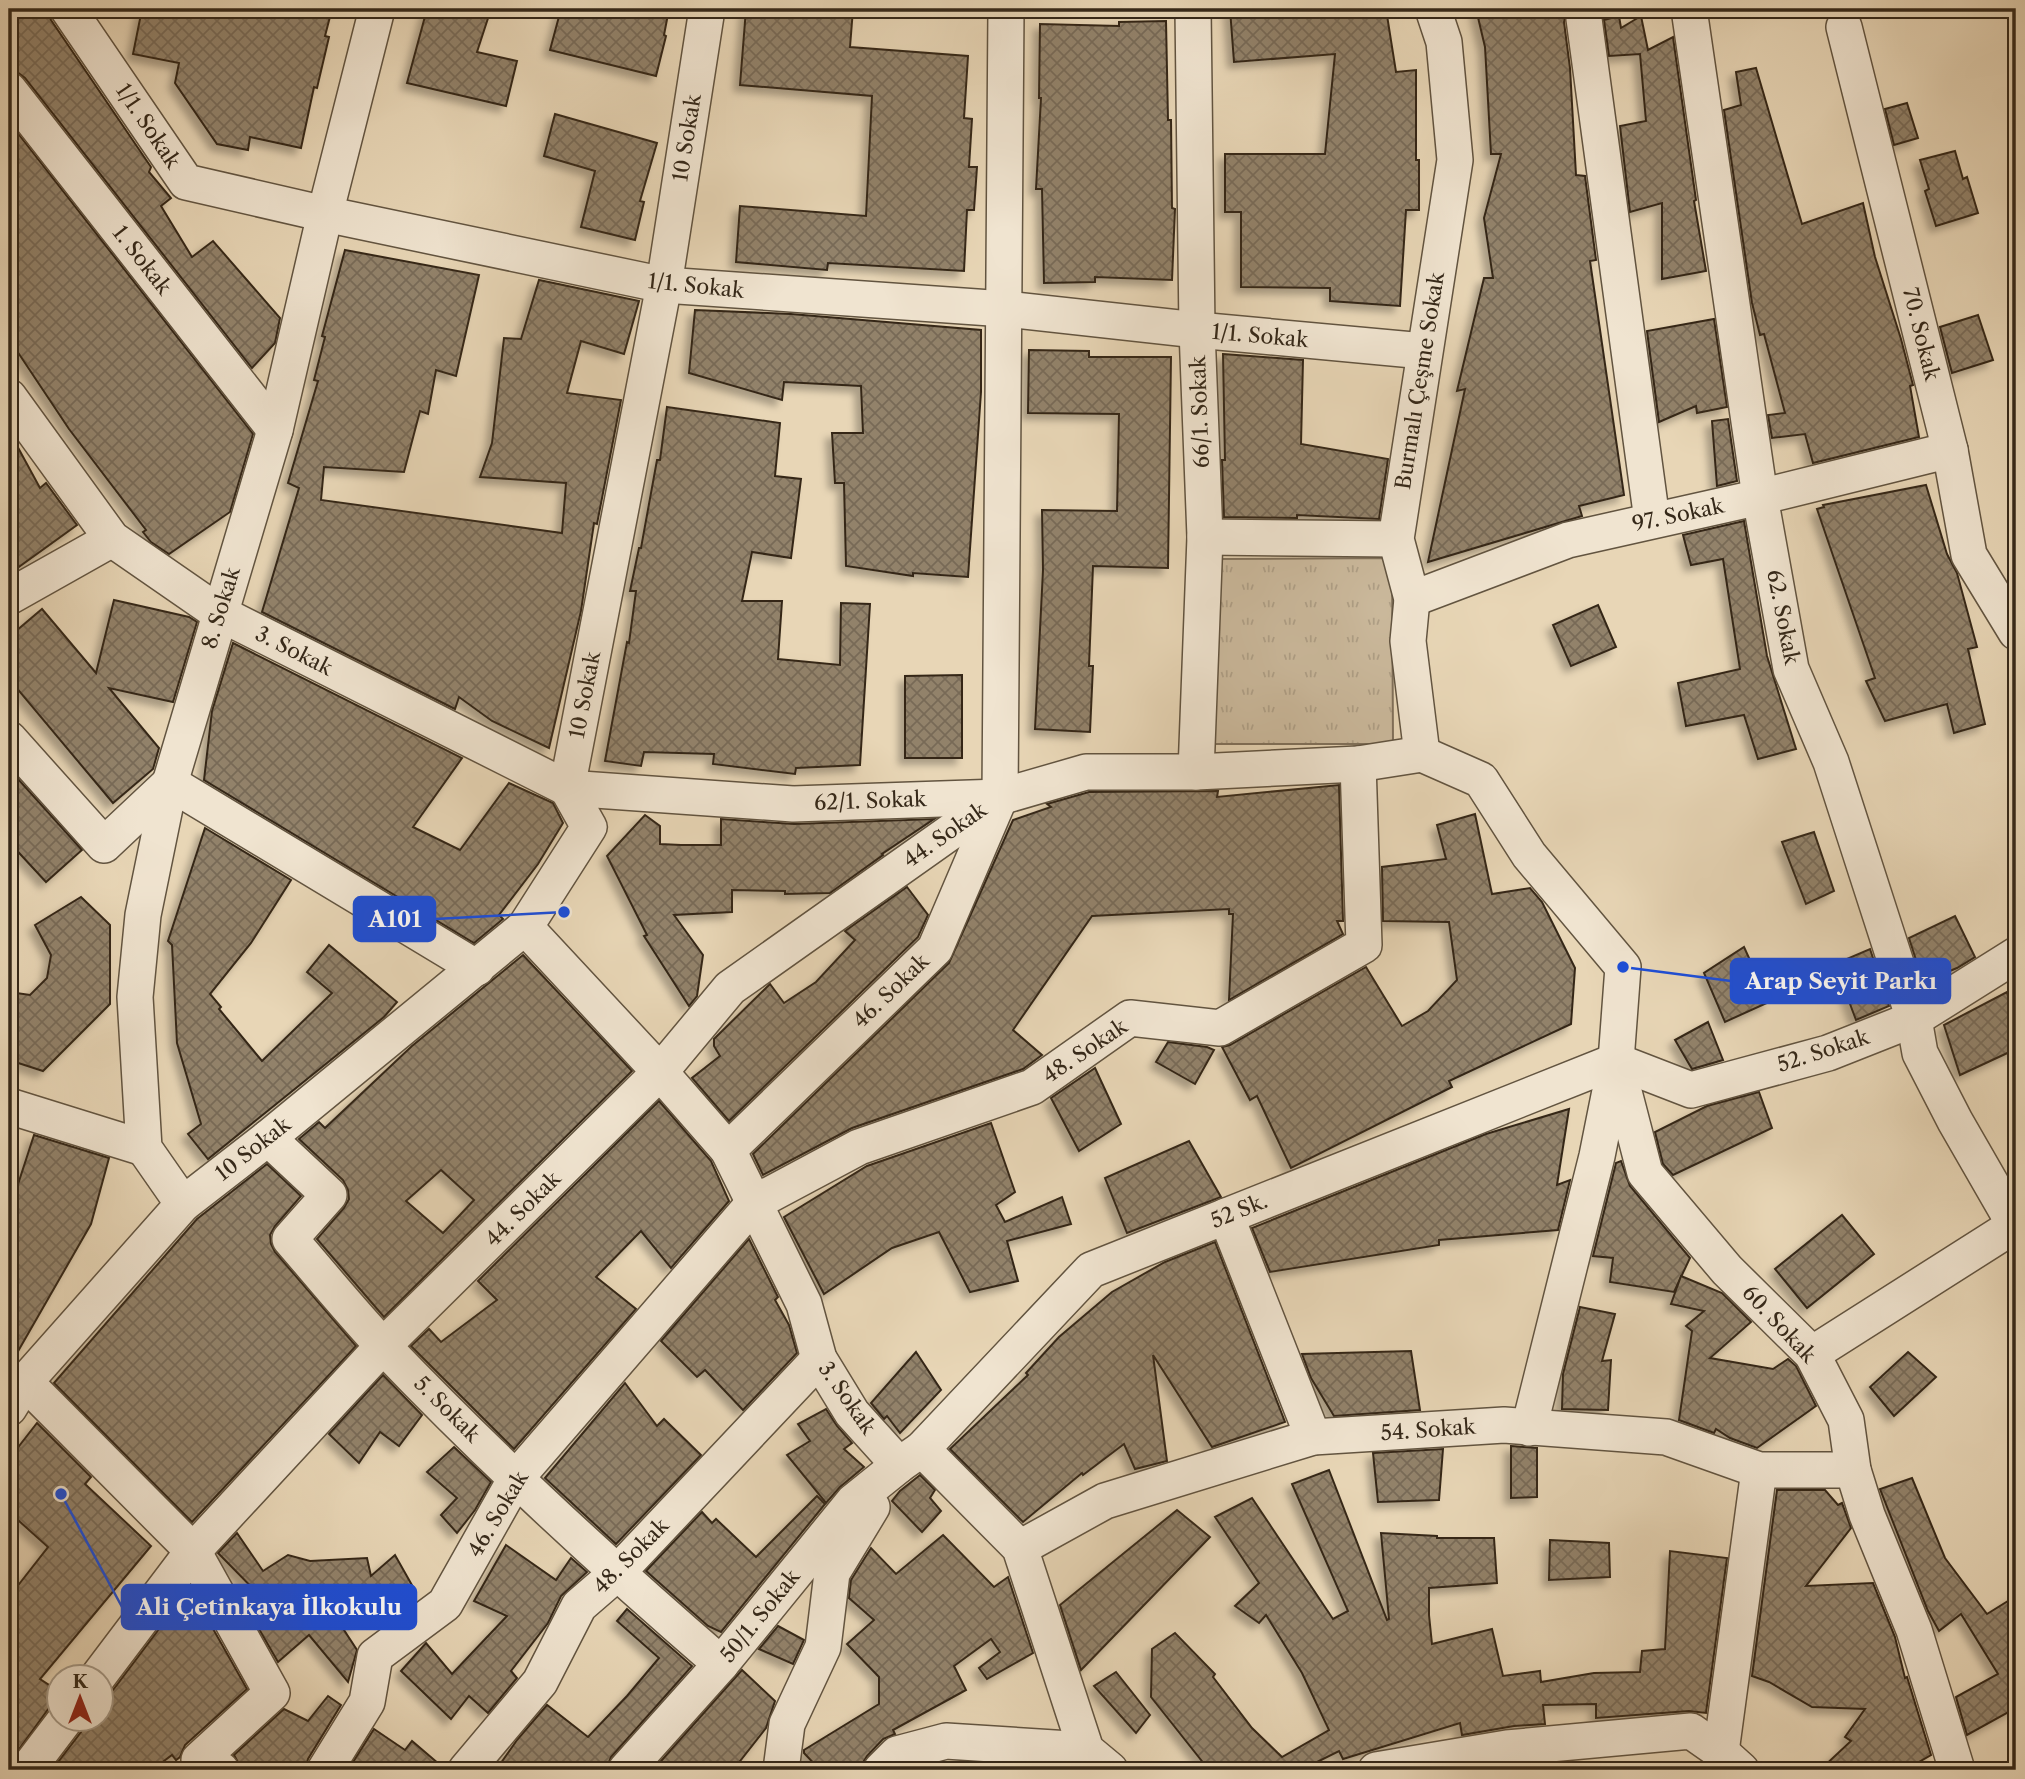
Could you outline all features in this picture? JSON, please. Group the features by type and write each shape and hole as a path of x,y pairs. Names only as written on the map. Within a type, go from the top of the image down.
{"street":[{"name":"1/1. Sokak","path":"68,9 186,182 325,215 664,285 1005,309 1424,351"},
{"path":"94,45 102,9"},
{"name":"8. Sokak","path":"144,1148 135,997 143,915 170,783 275,430 377,9"},
{"name":"10 Sokak","path":"17,1395 183,1204 268,1138 525,926 589,827 567,788 664,285 707,9"},
{"name":"66/1. Sokak","path":"1193,9 1197,330 1205,537 1196,772"},
{"name":"Burmalı Çeşme Sokak","path":"1422,754 1408,641 1412,598 1396,538 1455,160 1444,42 1433,9"},
{"name":"62. Sokak","path":"1689,9 1760,497 1791,669 1831,762 1914,1019 1920,1053 1955,1121 2016,1226"},
{"path":"1000,797 1005,309 1015,10"},
{"path":"1584,19 1652,520"},
{"name":"70. Sokak","path":"1844,27 1950,450 1969,555 2016,632"},
{"name":"1. Sokak","path":"9,90 275,430"},
{"name":"3. Sokak","path":"9,397 112,539 219,613 567,788"},
{"name":"97. Sokak","path":"1412,598 1568,540 1760,497 1950,450"},
{"path":"1205,537 1396,538"},
{"path":"9,597 112,539"},
{"path":"9,739 104,845 170,783 477,968"},
{"path":"1422,754 1481,780 1528,855 1622,967 1616,1061 1597,1156 1528,1428"},
{"name":"62/1. Sokak","path":"567,788 793,804 1000,797 1086,772 1196,772 1359,764 1422,754"},
{"name":"48. Sokak","path":"754,1203 859,1147 1032,1087 1130,1018 1220,1028 1364,945 1359,764"},
{"name":"44. Sokak","path":"108,1664 193,1551 383,1346 660,1072 730,988 1000,797"},
{"name":"46. Sokak","path":"729,1150 935,949 1000,797"},
{"name":"3. Sokak","path":"525,926 729,1150 804,1304 819,1359 852,1413 1020,1548 1098,1760"},
{"name":"52. Sokak","path":"1616,1061 1691,1090 1828,1053 1914,1019 2016,955"},
{"name":"52 Sk.","path":"910,1457 1091,1270 1616,1061"},
{"name":"60. Sokak","path":"1616,1061 1645,1174 1727,1270 1812,1354 1846,1420 1853,1470 1867,1515 1913,1630 1957,1770"},
{"path":"9,1106 144,1148 183,1204"},
{"name":"5. Sokak","path":"268,1138 329,1195 290,1239 383,1346 516,1478 616,1574 721,1664"},
{"name":"46. Sokak","path":"325,1770 367,1703 375,1656 445,1604 516,1478 754,1203"},
{"path":"1226,1216 1313,1437"},
{"path":"1812,1354 2016,1226"},
{"name":"48. Sokak","path":"467,1770 540,1682 579,1606 616,1574 819,1359"},
{"path":"17,1395 193,1551 272,1693 199,1760 221,1770"},
{"name":"54. Sokak","path":"1020,1548 1105,1502 1313,1437 1504,1425 1666,1437 1759,1470 1853,1470"},
{"path":"781,1770 787,1724 823,1647 832,1573 910,1457"},
{"name":"50/1. Sokak","path":"626,1770 721,1664 853,1502 910,1457"},
{"path":"1731,1761 1759,1470"},
{"path":"1376,1770 1508,1759 1691,1731 1731,1761"},
{"path":"33,1768 56,1734"},
{"path":"881,1770 897,1754 946,1741 1098,1760"}],"green space":[{"path":"1392,558 1393,744 1212,744 1212,559"}],"building":[{"path":"9,9 47,9 51,20 151,167 149,172 171,198 161,206 192,257 213,241 280,318 275,343 252,368 25,78 9,70"},
{"path":"142,9 332,9 325,36 329,37 317,88 314,87 301,148 250,137 248,150 217,144 175,83 179,63 133,54"},
{"path":"427,9 491,9 477,52 517,61 506,106 407,83"},
{"path":"561,9 669,9 666,36 656,76 550,50"},
{"path":"746,9 853,9 850,47 968,56 964,118 972,119 969,167 977,167 974,210 967,210 964,271 828,263 827,270 736,262 740,206 866,216 872,96 740,85"},
{"path":"1230,9 1386,9 1396,72 1416,70 1419,210 1406,210 1400,306 1330,301 1330,288 1241,287 1241,212 1225,212 1225,154 1325,154 1335,54 1234,62"},
{"path":"1476,9 1567,9 1564,22 1570,68 1576,175 1585,176 1596,260 1590,261 1624,495 1579,506 1582,516 1428,562 1465,389 1457,391 1484,278 1493,278 1484,218 1501,154 1491,154 1485,47"},
{"path":"1619,16 1621,28 1641,16 1648,50 1673,37 1696,200 1694,201 1706,271 1662,279 1662,203 1630,212 1620,126 1646,121 1640,54 1609,56 1604,20"},
{"path":"1166,21 1172,208 1175,209 1172,280 1095,277 1095,282 1044,283 1042,189 1036,189 1041,98 1040,24 1119,26 1119,22"},
{"path":"1756,68 1802,224 1863,203 1875,257 1913,385 1910,386 1919,437 1813,463 1805,434 1772,438 1768,415 1785,413 1764,334 1760,335 1752,303 1724,110 1741,105 1736,72"},
{"path":"1907,103 1918,138 1894,145 1885,109"},
{"path":"555,114 657,143 640,201 644,202 635,240 581,227 595,171 544,156"},
{"path":"9,122 253,434 230,512 169,554 151,542 143,532 146,530 69,429 9,339"},
{"path":"1955,151 1963,179 1967,177 1978,213 1936,226 1925,191 1929,189 1920,160"},
{"path":"345,250 479,275 456,376 436,370 428,414 420,411 404,472 324,467 321,500 562,533 566,483 480,477 492,443 504,338 521,339 539,280 639,301 624,354 581,341 567,393 621,400 597,524 594,523 581,611 549,748 492,721 459,697 455,709 262,612 299,488 288,483 318,381 314,380 325,337 322,336"},
{"path":"695,310 791,314 981,330 981,392 968,577 913,573 913,576 846,566 844,483 835,483 832,433 863,433 861,386 784,382 782,400 689,373"},
{"path":"1978,315 1993,360 1952,373 1940,327"},
{"path":"1714,319 1727,407 1697,413 1696,406 1659,422 1647,331"},
{"path":"1029,350 1089,351 1089,357 1171,357 1168,568 1093,566 1089,666 1093,666 1090,732 1035,729 1043,570 1042,510 1117,511 1119,414 1028,413"},
{"path":"1223,354 1303,360 1301,444 1388,459 1379,519 1297,515 1297,518 1224,517"},
{"path":"667,407 780,423 775,476 801,479 791,558 752,552 742,601 782,601 778,659 840,665 841,603 870,604 860,765 796,768 795,774 713,764 714,754 644,752 641,766 605,761 627,642 629,643 636,591 630,591 657,460 660,460"},
{"path":"1728,419 1737,481 1717,486 1712,421"},
{"path":"9,431 40,488 46,483 77,525 9,574"},
{"path":"1926,485 1947,554 1957,573 1977,647 1968,649 1985,724 1954,733 1947,704 1885,721 1866,681 1875,678 1817,509 1824,507 1823,505"},
{"path":"1744,521 1767,656 1796,749 1758,759 1744,715 1686,726 1678,683 1740,669 1723,559 1691,565 1683,535"},
{"path":"114,600 189,617 197,622 173,702 109,688 159,748 153,769 113,803 9,679 9,637 42,609 96,673"},
{"path":"1598,605 1616,647 1571,666 1553,625"},
{"path":"233,643 462,758 413,827 460,850 509,783 553,803 563,823 538,864 499,915 503,919 474,943 204,780 212,711"},
{"path":"962,675 962,758 905,758 905,676"},
{"path":"9,769 82,850 46,882 9,842"},
{"path":"1339,785 1343,921 1337,921 1343,934 1229,1000 1233,914 1229,914 1229,909 1092,916 1013,1030 1042,1055 1023,1069 852,1128 763,1175 753,1154 949,963 1013,820 1051,807 1047,804 1089,792 1218,791 1217,797"},
{"path":"1475,814 1492,894 1530,888 1542,902 1575,968 1571,1024 1449,1081 1452,1087 1291,1168 1257,1096 1250,1100 1222,1047 1230,1045 1366,967 1402,1026 1428,1011 1457,980 1449,922 1383,921 1382,867 1446,859 1437,825"},
{"path":"645,815 660,826 660,844 681,845 721,845 721,819 794,824 934,819 830,893 785,894 785,891 732,890 732,912 674,915 703,955 697,996 689,1006 644,936 647,935 607,856"},
{"path":"205,828 291,880 251,943 210,994 262,1061 332,993 307,972 329,945 397,1002 384,1017 208,1159 188,1134 201,1124 177,1043 172,945 168,941"},
{"path":"1814,832 1834,891 1806,904 1782,842"},
{"path":"907,887 928,915 918,937 729,1121 692,1078 720,1056 714,1046 714,1039 770,984 784,1003 816,982 855,940 845,931"},
{"path":"81,897 110,925 110,1004 43,1071 9,1060 9,992 30,995 47,978 51,955 35,925"},
{"path":"1955,916 1975,957 1957,968 1923,982 1909,938"},
{"path":"1744,947 1769,1002 1725,1022 1704,973"},
{"path":"1870,949 1889,1006 1856,1020 1835,964"},
{"path":"523,955 632,1071 384,1317 317,1239 344,1208 349,1199 348,1190 343,1180 299,1139 319,1122 325,1128 412,1046","holes":["441,1170 474,1200 443,1233 406,1201"]},
{"path":"2007,992 2016,1027 2016,1049 1960,1075 1944,1025"},
{"path":"1708,1022 1723,1060 1692,1069 1675,1040"},
{"path":"1168,1042 1214,1050 1195,1084 1156,1062"},
{"path":"1095,1068 1121,1124 1079,1151 1051,1098"},
{"path":"1759,1092 1772,1128 1673,1175 1663,1164 1655,1132 1707,1106"},
{"path":"659,1101 711,1161 729,1201 671,1268 641,1231 596,1277 636,1309 514,1449 411,1346 429,1329 441,1342 497,1300 478,1281"},
{"path":"1569,1109 1557,1185 1570,1180 1558,1230 1439,1240 1439,1245 1270,1272 1252,1228 1486,1134"},
{"path":"991,1123 1015,1192 996,1205 1005,1222 1062,1197 1071,1224 1007,1241 1018,1281 970,1292 939,1232 892,1248 824,1294 784,1217 867,1166"},
{"path":"34,1135 109,1158 91,1224 9,1367 9,1212"},
{"path":"1189,1141 1221,1197 1127,1233 1105,1178"},
{"path":"1621,1161 1630,1186 1690,1258 1674,1292 1610,1282 1613,1258 1593,1256 1616,1163"},
{"path":"267,1164 301,1196 275,1226 270,1235 271,1244 356,1346 192,1522 54,1383 197,1219"},
{"path":"1842,1215 1874,1254 1807,1308 1775,1269"},
{"path":"749,1239 778,1297 775,1300 789,1325 797,1353 743,1410 705,1370 697,1377 661,1341"},
{"path":"1215,1242 1285,1422 1212,1447 1153,1355 1167,1461 1135,1469 1124,1444 1083,1475 1082,1473 1023,1522 950,1449 1028,1375 1026,1373 1059,1337 1112,1292 1165,1262"},
{"path":"1681,1276 1722,1293 1751,1322 1710,1358 1773,1369 1788,1359 1796,1366 1816,1406 1757,1448 1730,1438 1716,1429 1714,1433 1679,1420 1692,1331 1686,1326 1704,1311 1671,1304"},
{"path":"1580,1307 1615,1314 1602,1361 1611,1360 1608,1410 1562,1409 1563,1374"},
{"path":"1411,1351 1420,1410 1334,1416 1311,1378 1302,1354"},
{"path":"916,1352 941,1390 900,1433 887,1416 884,1419 871,1403"},
{"path":"1908,1352 1936,1377 1894,1416 1870,1387"},
{"path":"383,1375 422,1415 399,1446 380,1432 359,1463 329,1434"},
{"path":"625,1383 657,1426 664,1419 701,1455 616,1544 545,1478"},
{"path":"826,1409 852,1443 844,1449 864,1467 826,1503 787,1455 810,1441 798,1424"},
{"path":"37,1423 91,1477 85,1484 151,1546 53,1664 46,1664 46,1672 40,1679 46,1683 46,1712 9,1763 9,1597 48,1547 9,1512 9,1459"},
{"path":"1511,1446 1537,1448 1537,1497 1511,1498"},
{"path":"454,1447 491,1482 475,1510 457,1533 441,1515 457,1498 427,1472"},
{"path":"1443,1449 1439,1500 1378,1502 1373,1453"},
{"path":"1329,1470 1387,1620 1381,1533 1437,1538 1494,1538 1497,1583 1429,1588 1429,1615 1432,1644 1492,1629 1503,1676 1540,1671 1541,1682 1594,1673 1640,1672 1642,1651 1665,1649 1670,1551 1727,1558 1706,1713 1689,1711 1596,1718 1596,1704 1543,1705 1545,1724 1462,1735 1460,1723 1343,1759 1339,1751 1301,1770 1209,1770 1151,1697 1152,1649 1175,1633 1215,1674 1213,1677 1252,1728 1282,1757 1329,1730 1302,1673 1266,1615 1259,1623 1235,1606 1259,1583 1215,1517 1252,1498 1333,1619 1348,1611 1292,1484"},
{"path":"920,1475 935,1490 930,1498 941,1511 922,1532 892,1501"},
{"path":"1912,1478 1945,1558 1987,1614 2016,1596 2016,1708 1967,1735 1956,1697 1998,1674 1961,1614 1939,1631 1928,1611 1880,1489"},
{"path":"1777,1490 1825,1490 1838,1505 1842,1503 1851,1528 1806,1586 1873,1583 1895,1637 1905,1678 1907,1677 1931,1755 1905,1770 1820,1770 1851,1741 1845,1737 1865,1709 1812,1707 1769,1682 1752,1676"},
{"path":"817,1496 825,1504 721,1632 708,1626 646,1571 702,1512 712,1523 716,1519 756,1557"},
{"path":"1177,1510 1210,1537 1081,1670 1060,1605"},
{"path":"237,1533 263,1571 288,1555 310,1561 367,1558 371,1576 395,1555 413,1587 344,1630 357,1650 348,1682 309,1635 278,1662 259,1629 276,1612 218,1553"},
{"path":"943,1535 994,1587 1008,1577 1033,1653 987,1679 979,1668 1000,1652 991,1639 954,1666 966,1690 893,1730 895,1734 883,1739 867,1756 861,1770 820,1770 804,1750 879,1704 879,1677 847,1644 874,1620 849,1598 851,1580 871,1548 896,1574"},
{"path":"1550,1540 1609,1543 1610,1577 1549,1580"},
{"path":"506,1545 556,1580 571,1558 587,1572 561,1596 548,1623 511,1671 517,1678 488,1713 469,1696 451,1719 401,1671 426,1643 452,1674 507,1616 474,1601"},
{"path":"190,1588 247,1689 185,1745 180,1757 176,1760 172,1755 152,1770 52,1770 79,1734 116,1734 116,1686"},
{"path":"627,1609 692,1666 611,1757 606,1770 496,1770 547,1705 588,1737 659,1658 617,1621"},
{"path":"778,1626 804,1640 793,1664 759,1649"},
{"path":"742,1670 775,1701 766,1728 733,1770 653,1770"},
{"path":"1116,1672 1150,1715 1136,1733 1094,1686"},
{"path":"328,1696 341,1705 308,1759 305,1770 245,1770 240,1766 234,1755 284,1709 308,1721"},
{"path":"374,1729 405,1750 412,1741 446,1770 348,1770"}],"place":[{"name":"A101","path":"564,912"},
{"name":"Arap Seyit Parkı","path":"1623,967"},
{"name":"Ali Çetinkaya İlkokulu","path":"61,1494"}]}
